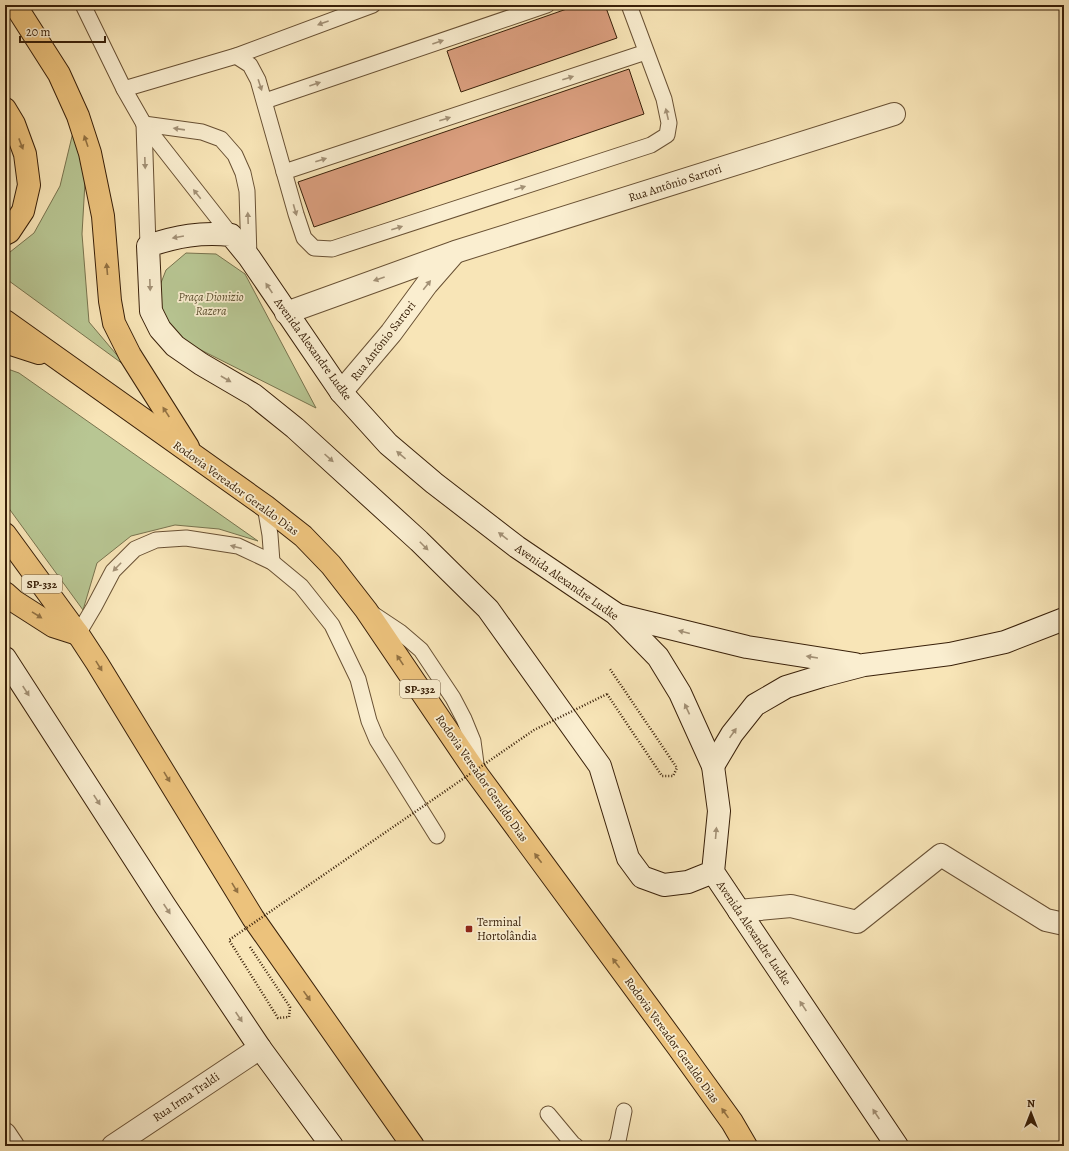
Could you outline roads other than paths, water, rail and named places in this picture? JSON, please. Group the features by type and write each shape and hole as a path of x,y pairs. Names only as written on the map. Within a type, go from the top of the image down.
{"main road":[{"path":"15,5 60,74 78,116 90,153 103,216 110,301 114,323 130,355 195,457"},
{"path":"5,109 14,124 25,154 29,185 23,211 9,232 5,234"},
{"name":"Rua Antônio Sartori","path":"286,312 455,252 894,114"},
{"path":"231,235 213,233 189,235 170,238 148,246 151,311 160,329 175,346 201,364 254,395 295,428 419,541 488,609 600,766 628,858 642,877 664,885 688,882 713,872"},
{"name":"Avenida Alexandre Ludke","path":"231,235 249,257 342,392 388,444 434,483 517,547 616,614 658,657 680,694 713,766 718,811 713,872 897,1146"},
{"name":"Rua Antônio Sartori","path":"342,392 391,333 427,284 455,252"},
{"name":"Rodovia Vereador Geraldo Dias","path":"5,321 265,506 303,536 331,565 366,610 478,774 732,1122 746,1146"},
{"path":"5,342 61,361"},
{"name":"SP-332","path":"5,534 78,634 253,918 414,1146"},
{"path":"5,593 14,601 53,626 78,634"},
{"path":"616,614 747,647 864,665"},
{"path":"713,766 732,734 755,705 786,687 864,665 950,654 1004,642 1064,619"},
{"path":"5,658 161,899 260,1048 332,1146"},
{"path":"740,911 791,906 857,922 941,855 1046,920 1064,924"},
{"name":"Rua Irma Traldi","path":"113,1146 260,1048"},
{"path":"5,1134 13,1146"}],"lane":[{"name":"Avenida Alexandre Ludke","path":"83,5 124,89 144,124 190,185 231,235"},
{"path":"124,89 236,56 373,5"},
{"path":"265,101 547,5"},
{"path":"236,56 250,65 258,80 304,238 314,248 332,249 651,145 667,135 669,123 664,99 629,5"},
{"path":"284,172 646,52"},
{"name":"Avenida Alexandre Ludke","path":"144,124 148,246"},
{"path":"144,124 202,132 221,139 235,155 243,174 247,191 249,257"},
{"path":"265,506 270,535 272,562"},
{"path":"78,634 113,571 135,549 156,540 186,538 238,546 272,562 300,586 332,625 358,679 369,721 377,740 436,836"},
{"path":"615,1146 618,1141 624,1111"},
{"path":"548,1114 572,1144 576,1146"}],"place":[{"name":"Terminal Hortolândia","path":"469,929"}],"park label":[{"name":"Praça Dionizio Razera","path":"211,304"}]}
